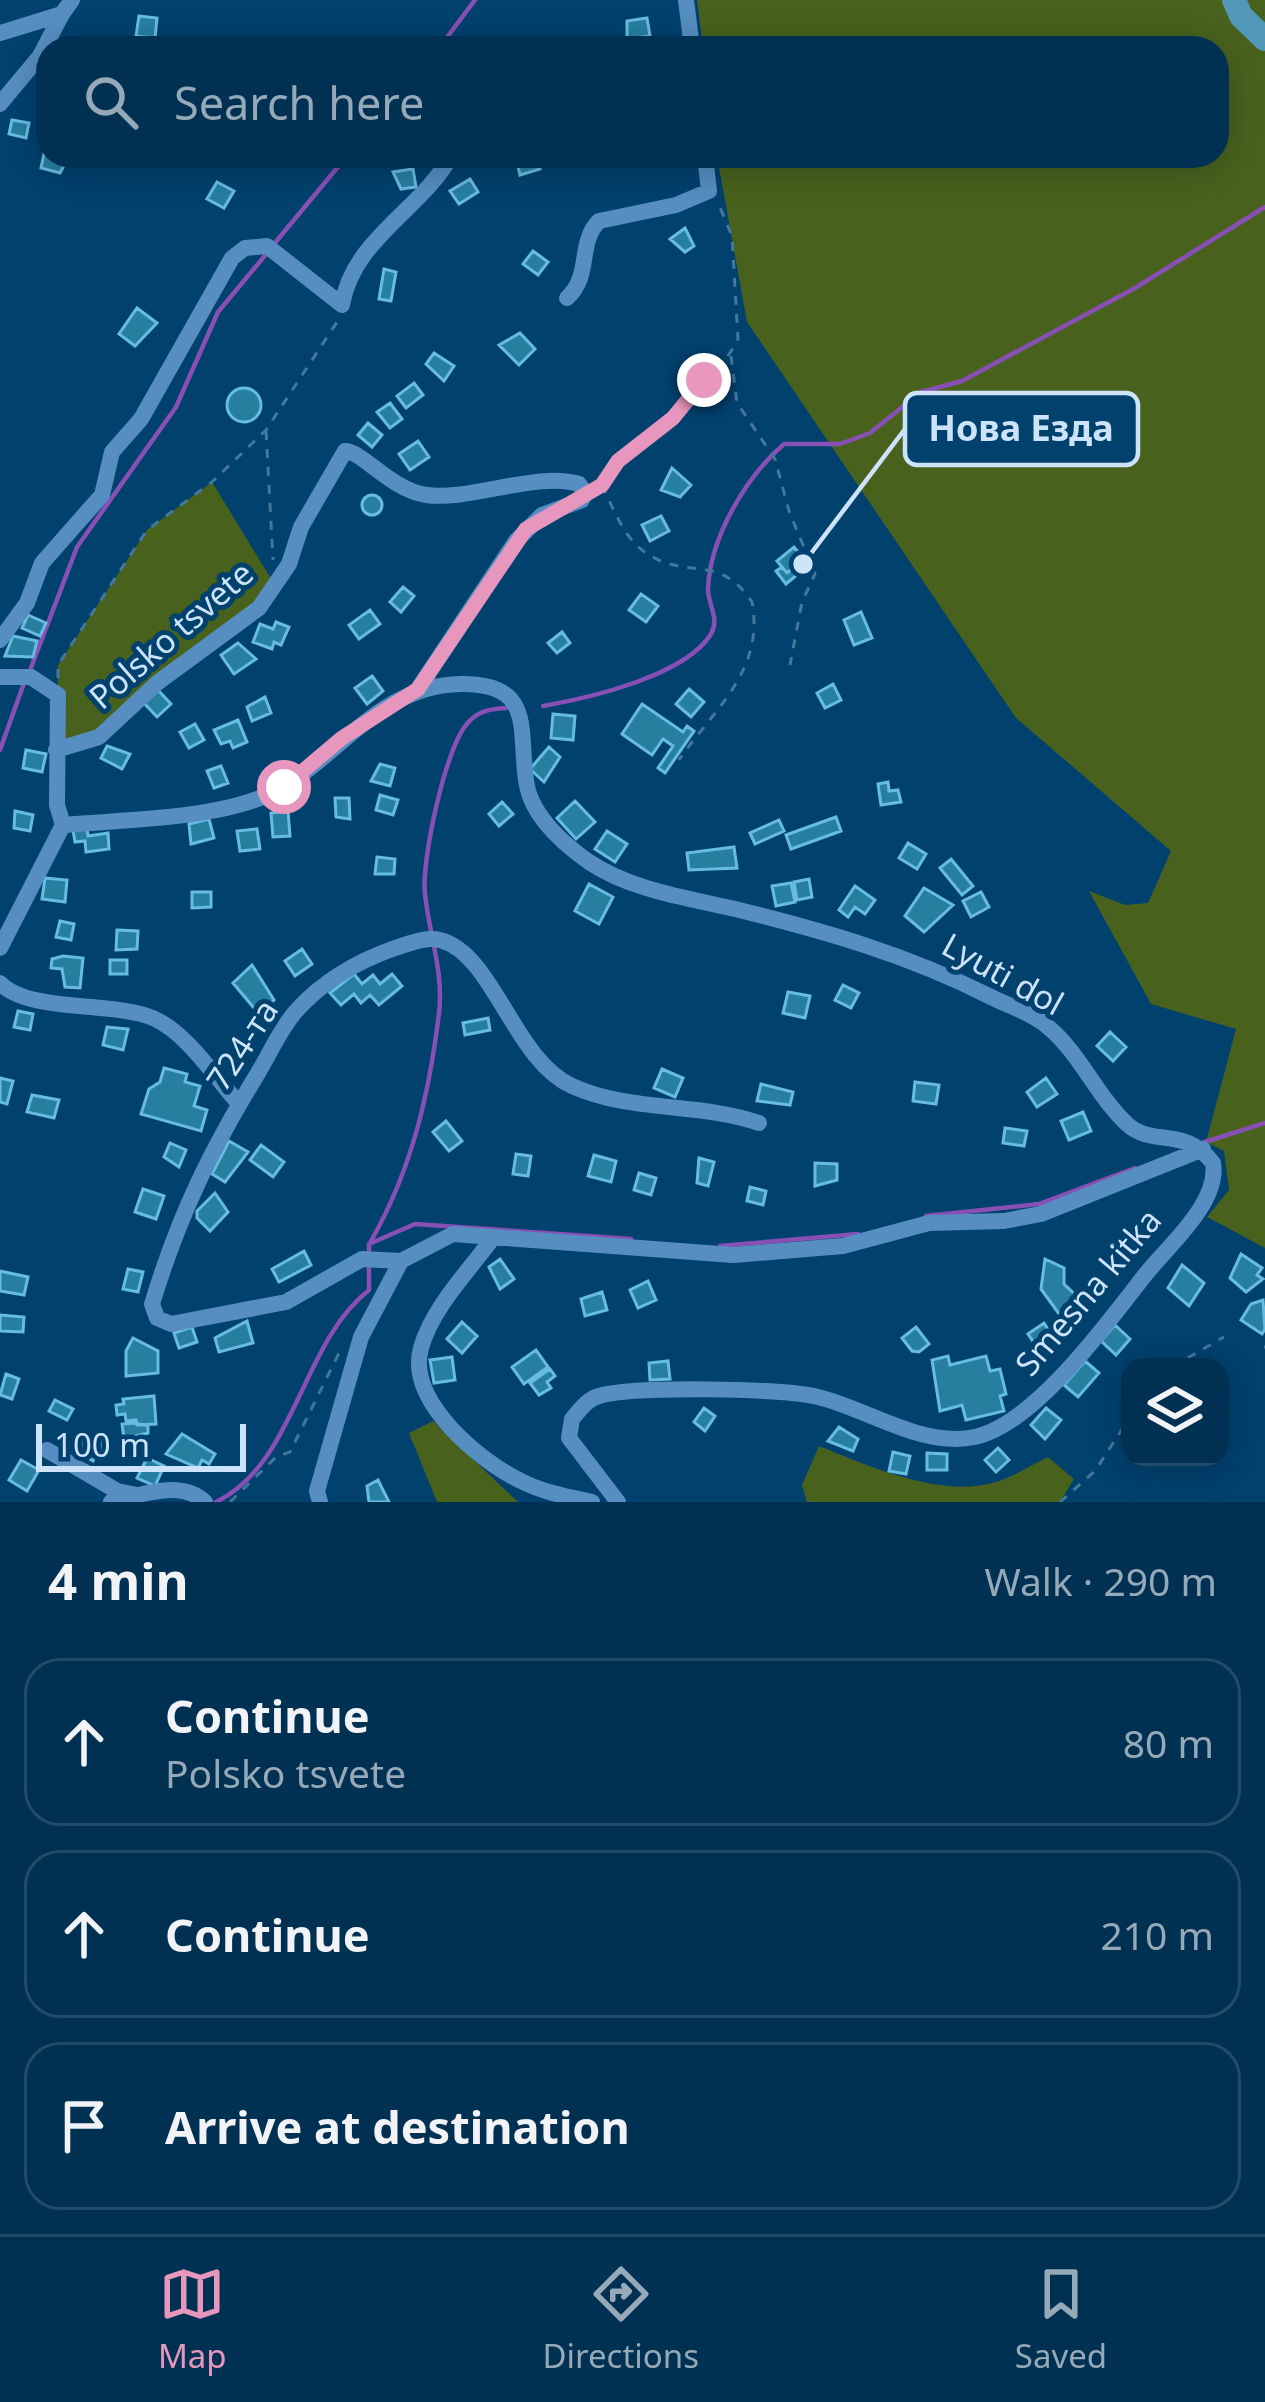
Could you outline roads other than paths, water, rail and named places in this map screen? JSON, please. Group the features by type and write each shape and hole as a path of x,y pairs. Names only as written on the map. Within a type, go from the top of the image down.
{"street":[{"path":"686,0 690,36"},
{"path":"1234,0 1241,16 1265,40"},
{"path":"0,33 67,7"},
{"path":"51,36 67,7"},
{"path":"0,104 36,61"},
{"path":"0,640 27,603 42,563 102,495 112,452 141,419 232,259 245,248 267,246 342,305 347,286 378,234 440,168"},
{"path":"567,298 584,278 588,239 599,221 676,205 709,191 706,168"},
{"name":"Polsko tsvete","path":"56,750 99,737 157,683 224,638 276,587 340,456 351,449 403,490 433,496 572,481 594,489 577,503 542,515 516,541 418,689"},
{"name":"Polsko tsvete","path":"0,677 31,677 58,695 57,806 63,825"},
{"name":"Lyuti dol","path":"418,689 464,684 502,690 517,703 528,790 554,830 591,863 657,890 908,957 1046,1025 1106,1104 1133,1130 1198,1144"},
{"path":"0,947 63,825 233,805 284,787 342,738 418,689"},
{"name":"724-та","path":"400,1262 371,1260 286,1302 171,1324 157,1318 152,1304 195,1180 295,1012 344,970 432,940 464,956 499,997 529,1052 568,1084 672,1110 706,1109 759,1123"},
{"path":"0,983 26,997 131,1011 158,1020 239,1104"},
{"path":"320,1502 317,1491 362,1337 400,1262 453,1234 733,1255 843,1246 929,1223 1004,1221 1041,1214 1198,1144"},
{"name":"Smesna kitka","path":"618,1502 569,1438 572,1419 602,1394 774,1390 819,1397 916,1432 948,1437 976,1437 1016,1418 1130,1294 1214,1188 1213,1162 1198,1144"},
{"path":"492,1239 434,1318 421,1349 423,1388 431,1404 490,1461 522,1482 592,1502"},
{"path":"47,1450 117,1491 137,1495"},
{"path":"111,1502 172,1490 204,1500"}],"waterway":[{"path":"448,36 475,0"},
{"path":"274,244 337,168"},
{"path":"543,706 634,683 698,649 713,628 710,569 723,529 756,473 784,444 840,444 870,433 921,392 962,381 1135,288 1265,207"},
{"path":"29,673 77,547 176,407 218,312 267,253"},
{"path":"0,750 24,683"},
{"path":"371,1241 408,1159 435,1043 439,983 425,879 436,807 450,757 466,725 484,712 506,708"},
{"path":"1202,1143 1265,1123"},
{"path":"926,1216 1039,1204 1135,1168"},
{"path":"369,1255 369,1244 415,1224 631,1239"},
{"path":"720,1246 858,1234"},
{"path":"216,1502 243,1484 264,1460 328,1340 369,1290 369,1266"}],"place":[{"name":"Нова Езда","path":"803,564"}]}
